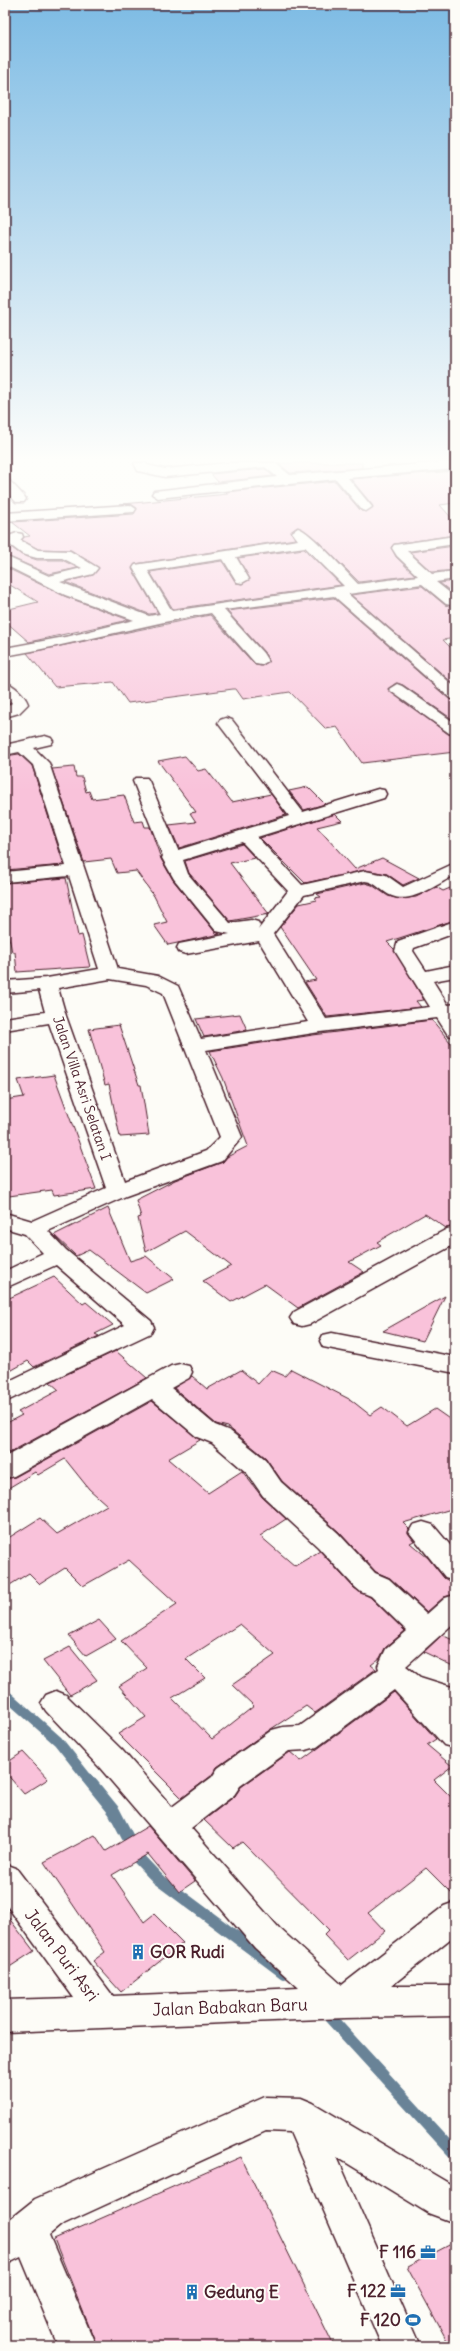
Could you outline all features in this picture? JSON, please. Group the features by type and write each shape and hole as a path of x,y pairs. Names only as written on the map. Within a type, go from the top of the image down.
{"street":[{"path":"30,573 47,581 149,621"},
{"path":"47,581 81,573"},
{"path":"143,573 168,616"},
{"path":"238,573 242,579"},
{"path":"339,573 355,589"},
{"path":"421,573 453,602"},
{"path":"5,652 70,640 168,616 214,608 455,575"},
{"path":"337,591 360,609 375,625 455,695"},
{"path":"436,606 453,602"},
{"path":"214,608 256,653 261,662"},
{"path":"5,687 19,700 20,704 14,710 5,712"},
{"path":"397,689 455,730"},
{"path":"226,723 300,819"},
{"path":"5,750 45,741"},
{"path":"22,746 41,763 110,973"},
{"path":"141,781 171,858 180,875 223,927 231,929 269,928"},
{"path":"171,858 378,794"},
{"path":"246,836 298,891"},
{"path":"186,948 269,928 298,891 360,876 370,876 380,879 398,892 405,893 455,868"},
{"path":"5,877 77,870"},
{"path":"455,927 405,945 404,951 421,978 448,1011 455,1031"},
{"path":"269,928 320,1026"},
{"path":"421,978 455,971"},
{"path":"5,986 48,984 110,973 151,980 171,990 230,1137 223,1148 214,1156 118,1191 33,1229"},
{"name":"Jalan Villa Asri Selatan I","path":"48,984 56,1016 118,1191"},
{"path":"193,1046 320,1026 448,1011"},
{"path":"5,1024 56,1016"},
{"path":"6,1220 76,1210"},
{"path":"5,1393 142,1327 58,1255 33,1229 6,1220"},
{"path":"302,1318 455,1234"},
{"path":"5,1280 58,1255"},
{"path":"332,1341 455,1365"},
{"path":"5,1469 155,1388 180,1372"},
{"path":"155,1388 206,1431 221,1437 256,1466 272,1489 328,1540 365,1580 371,1585 378,1585 426,1631"},
{"path":"423,1532 455,1570"},
{"path":"455,1606 396,1657 392,1666 402,1679 455,1736"},
{"path":"169,1827 223,1786 229,1777 283,1739 306,1738 363,1698 402,1679 455,1700"},
{"path":"56,1703 111,1759 267,1938 340,2003 455,1916"},
{"name":"Jalan Puri Asri","path":"5,1878 105,2012"},
{"name":"Jalan Babakan Baru","path":"5,2016 300,2004 455,2001"},
{"path":"77,2346 16,2237 48,2212 265,2114 301,2115 441,2200 455,2205"},
{"path":"301,2115 401,2346"}],"building":[{"path":"5,573 17,573 64,596 129,620 29,642 5,621 5,610 38,602 5,582"},
{"path":"95,573 134,573 158,613 149,614 65,582 93,575"},
{"path":"150,573 229,573 236,583 242,584 250,579 246,573 328,573 341,585 173,609"},
{"path":"350,573 413,573 415,575 359,582"},
{"path":"455,581 455,595 440,583"},
{"path":"422,586 445,605 455,607 455,638 443,640 455,652 455,685 351,595"},
{"path":"334,598 449,699 455,701 455,721 403,685 396,683 388,689 448,734 455,736 455,752 362,763 337,727 326,729 290,692 243,699 236,689 233,689 128,703 113,682 55,687 27,653 210,615 255,665 262,666 269,661 264,652 227,611"},
{"path":"19,754 32,766 64,865 5,870 5,756"},
{"path":"185,756 198,771 206,769 232,802 271,794 286,815 179,848 169,825 196,822 190,813 196,812 158,761"},
{"path":"74,767 76,777 82,777 86,792 89,791 92,799 124,795 134,822 143,821 145,827 150,827 161,859 173,880 215,932 220,934 168,945 154,925 167,922 154,896 136,871 117,873 111,859 84,862 52,769"},
{"path":"308,787 325,804 304,810 289,791"},
{"path":"335,814 342,821 317,827 355,869 382,858 419,878 403,885 387,874 365,870 305,883 260,838"},
{"path":"242,844 255,858 230,863 269,914 230,921 189,873 185,861"},
{"path":"66,878 78,936 82,935 90,967 17,972 15,952 12,952 8,932 5,933 5,883"},
{"path":"365,883 372,885 388,896 400,899 416,897 436,887 443,891 455,886 455,920 387,942 394,949 424,1000 416,1001 421,1007 327,1017 305,982 316,980 280,927 299,904 317,900 314,898 321,897 317,894"},
{"path":"240,1014 247,1030 204,1037 196,1019"},
{"path":"432,1020 455,1048 455,1226 446,1228 425,1214 377,1242 381,1245 349,1262 364,1272 298,1308 265,1284 231,1302 203,1281 231,1266 185,1231 146,1252 138,1218 141,1217 136,1200 175,1180 223,1162 227,1157 248,1146 223,1078 210,1051 313,1035"},
{"path":"119,1025 139,1085 141,1085 149,1135 120,1137 109,1084 105,1085 89,1029"},
{"path":"54,1075 96,1189 54,1195 52,1190 9,1196 5,1179 5,1100 24,1097 18,1080"},
{"path":"108,1208 130,1261 146,1256 174,1279 146,1293 89,1250 76,1256 54,1235"},
{"path":"54,1277 83,1304 86,1302 113,1325 95,1334 99,1336 34,1367 28,1361 5,1374 5,1300"},
{"path":"445,1296 423,1341 383,1331"},
{"path":"116,1351 147,1378 5,1455 5,1424 22,1415 18,1412 59,1390 50,1382"},
{"path":"291,1369 351,1400 370,1415 382,1407 407,1426 435,1409 455,1423 455,1508 403,1523 409,1529 408,1533 414,1541 410,1543 428,1558 444,1578 455,1585 455,1594 444,1597 427,1612 390,1578 376,1572 339,1532 282,1481 266,1458 228,1427 216,1424 174,1388 192,1376 207,1389 241,1370 258,1384 271,1370 285,1376"},
{"path":"152,1401 200,1440 168,1459 208,1493 242,1471 262,1497 286,1519 260,1536 295,1566 320,1551 354,1588 370,1597 405,1631 385,1648 380,1658 371,1665 376,1669 315,1713 306,1706 271,1729 217,1767 211,1776 182,1798 118,1734 146,1717 119,1686 147,1668 121,1641 177,1604 129,1560 83,1586 65,1568 40,1584 29,1573 5,1588 5,1540 40,1518 57,1534 107,1505 89,1489 65,1459 38,1475 35,1472 5,1490 5,1479 15,1477","holes":["240,1624 275,1655 232,1685 254,1706 212,1739 172,1698 205,1678 186,1659"]},
{"path":"99,1620 116,1639 86,1656 69,1636"},
{"path":"442,1635 455,1641 455,1667 424,1652"},
{"path":"70,1647 97,1680 70,1695 43,1661"},
{"path":"394,1692 436,1739 427,1745 452,1766 434,1780 455,1801 455,1897 426,1868 368,1913 385,1931 348,1960 324,1935 329,1930 242,1842 233,1848 204,1820 235,1796 241,1787 290,1752 301,1761"},
{"path":"23,1752 48,1779 24,1794 5,1772 5,1764"},
{"path":"148,1826 195,1881 179,1892 148,1854 112,1875 144,1922 154,1914 183,1943 121,1992 93,1961 105,1952 44,1862 95,1835 106,1851"},
{"path":"5,1913 34,1951 5,1970"},
{"name":"Gedung E","path":"241,2157 334,2346 97,2346 54,2239"},
{"path":"455,2242 455,2346 450,2346 407,2267"}],"waterway":[{"path":"5,1694 58,1741 89,1780"},
{"path":"88,1779 114,1811 139,1859 158,1879 284,1973"},
{"path":"324,2011 455,2154"}],"place":[{"name":"GOR Rudi","path":"138,1952"},
{"name":"F 116","path":"428,2252"},
{"name":"F 122","path":"398,2291"},
{"name":"Gedung E","path":"192,2292"},
{"name":"F 120","path":"413,2320"}]}
